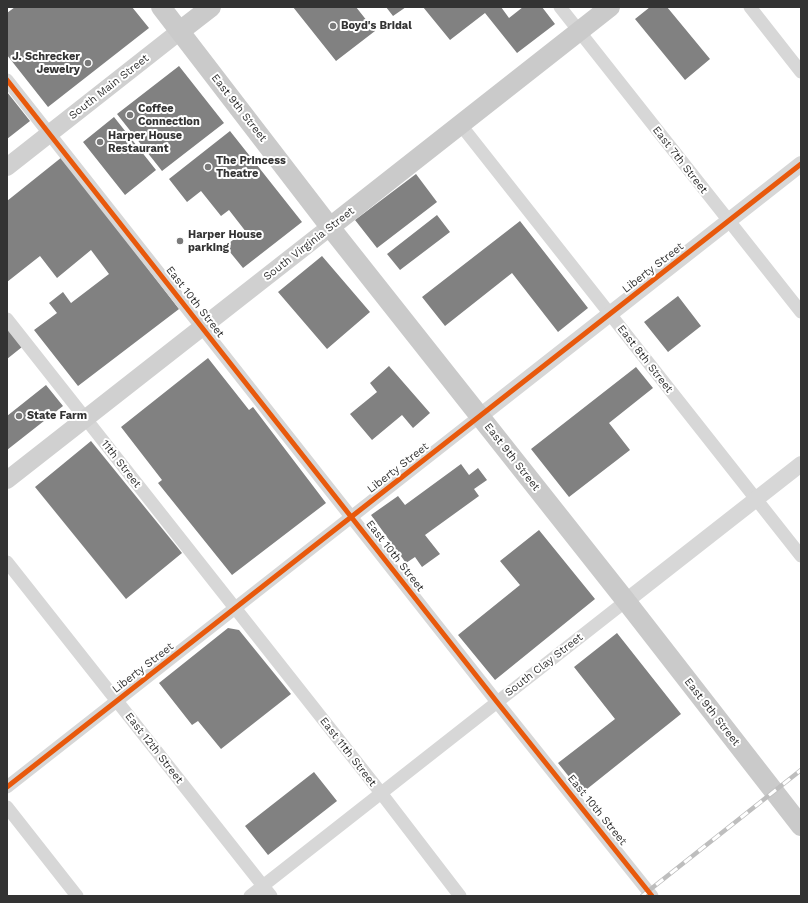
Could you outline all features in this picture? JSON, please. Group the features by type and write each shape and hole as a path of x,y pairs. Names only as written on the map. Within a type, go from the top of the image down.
{"main road":[{"name":"East 9th Street","path":"161,7 330,227 626,601 801,826"},
{"name":"South Main Street","path":"7,167 211,7"},
{"name":"South Virginia Street","path":"7,480 610,7"}],"street":[{"name":"East 7th Street","path":"560,7 801,312"},
{"path":"750,7 801,72"},
{"name":"East 10th Street","path":"7,80 497,702 652,896"},
{"name":"East 8th Street","path":"460,124 801,556"},
{"name":"Liberty Street","path":"7,787 801,164"},
{"name":"11th Street","path":"7,319 235,608"},
{"name":"South Clay Street","path":"250,896 267,891 381,793 801,464"},
{"name":"East 12th Street","path":"7,562 267,891"},
{"name":"East 11th Street","path":"235,608 460,896"},
{"path":"7,807 77,896"}],"building":[{"path":"15,7 132,7 149,28 48,107 7,55 7,13"},
{"path":"293,7 356,7 375,31 336,61"},
{"path":"386,7 406,7 393,16"},
{"path":"423,7 501,7 509,18 523,7 542,7 555,24 517,53 485,13 450,40"},
{"path":"650,7 667,7 710,59 685,80 635,19"},
{"path":"179,66 224,123 162,171 117,114"},
{"path":"7,92 30,121 7,139"},
{"path":"114,117 156,170 125,195 83,142"},
{"path":"230,131 302,222 243,268 225,246 241,234 246,240 250,237 229,210 221,216 201,191 187,202 169,179"},
{"path":"62,157 179,309 78,386 34,330 57,313 49,303 63,292 71,303 109,274 91,250 57,278 40,256 7,282 7,201"},
{"path":"416,174 437,202 377,248 355,220"},
{"path":"437,215 450,232 400,270 387,254"},
{"path":"520,221 588,308 558,332 512,273 445,326 422,297"},
{"path":"322,256 370,312 327,349 278,292"},
{"path":"678,296 701,326 668,352 644,322"},
{"path":"7,328 22,347 7,359"},
{"path":"208,358 249,410 253,407 326,503 232,575 158,483 162,480 121,427"},
{"path":"389,366 430,413 413,428 402,415 372,440 350,414 377,392 370,383"},
{"path":"636,367 653,388 609,423 630,450 569,497 531,449"},
{"path":"46,385 63,406 7,450 7,416"},
{"path":"91,441 182,553 126,599 35,487"},
{"path":"461,464 469,475 478,468 487,480 474,489 479,496 425,535 440,554 422,567 415,557 406,563 371,515 398,496 405,505"},
{"path":"539,530 595,599 495,680 458,635 520,585 500,561"},
{"path":"228,628 239,630 291,694 221,749 198,721 192,725 159,683"},
{"path":"617,633 681,714 582,793 558,763 615,719 574,667"},
{"path":"314,772 337,801 268,855 245,826"}],"railway":[{"path":"642,896 801,770"}],"cycle path":[{"path":"7,80 497,702 652,896"},
{"path":"7,787 801,164"}],"place":[{"name":"Boyd's Bridal","path":"333,26"},
{"name":"J. Schrecker Jewelry","path":"88,63"},
{"name":"Coffee Connection","path":"130,115"},
{"name":"Harper House Restaurant","path":"100,142"},
{"name":"The Princess Theatre","path":"208,167"},
{"name":"Harper House parking","path":"180,241"},
{"name":"State Farm","path":"19,416"}]}
